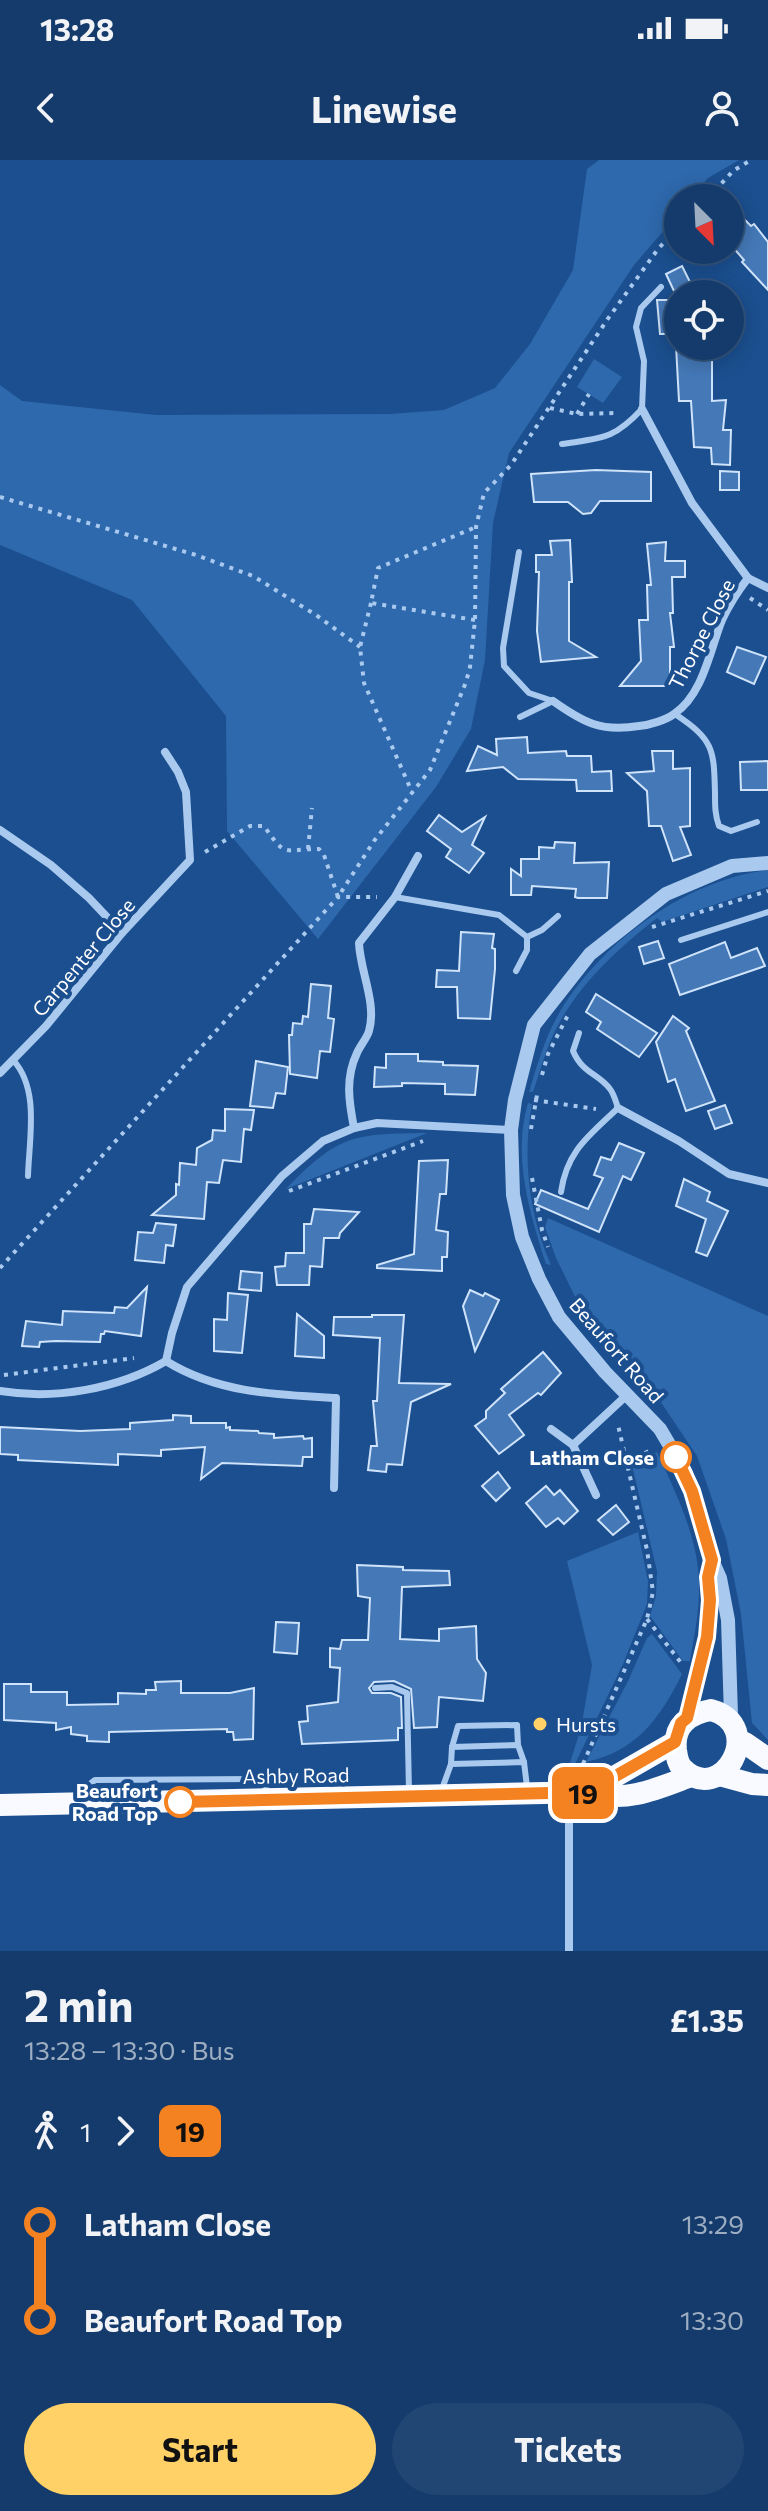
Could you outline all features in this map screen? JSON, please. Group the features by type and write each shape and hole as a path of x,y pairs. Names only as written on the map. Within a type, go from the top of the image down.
{"highway":[{"path":"711,1710 731,1716 739,1725 745,1743 737,1764 711,1779 691,1776 678,1763 675,1742 681,1723 687,1718 691,1714 711,1710"},
{"name":"Ashby Road","path":"593,1792 675,1742"},
{"path":"745,1743 768,1759"},
{"path":"719,1775 768,1785"},
{"name":"Ashby Road","path":"0,1805 528,1793 569,1795 593,1792 608,1798 661,1787 691,1776"}],"street":[{"path":"642,409 692,503 748,578 768,588"},
{"name":"Thorpe Close","path":"553,701 583,722 613,730 644,726 675,714 695,690 723,618 748,578"},
{"path":"165,752 186,792 190,860"},
{"path":"0,830 51,865 89,898 122,933"},
{"path":"354,1128 348,1097 350,1075 355,1056 369,1030 370,998 360,964 359,943 395,897 418,856"},
{"name":"Carpenter Close","path":"0,1073 83,984 122,933 190,860"},
{"name":"Beaufort Road","path":"731,1716 728,1620 720,1578 686,1473 660,1429 605,1372 559,1317 539,1279 522,1237 513,1195 511,1130 515,1100 534,1025 590,954 666,894 732,866 768,863"},
{"path":"618,1108 679,1141 729,1174 768,1183"},
{"path":"166,1361 187,1287 282,1176 323,1141 354,1128 377,1123 511,1130"},
{"path":"0,1391 44,1393 104,1386 141,1375 166,1361"},
{"path":"166,1361 183,1372 227,1387 268,1394 336,1398 334,1488"},
{"path":"573,1445 627,1395"},
{"path":"551,1429 573,1445 596,1495"},
{"name":"Beaufort Road","path":"687,1718 707,1637 708,1577 712,1560"},
{"path":"569,1795 569,1951"}],"lane":[{"path":"562,444 608,437 626,426 642,409 644,361 636,327 641,308 661,287"},
{"path":"519,552 503,648 504,666 529,693 553,701"},
{"path":"520,717 553,701"},
{"path":"675,714 699,730 714,754 715,816 719,826 731,831 757,822"},
{"path":"395,897 499,915 527,937"},
{"path":"681,940 768,912"},
{"path":"527,937 542,930 558,916"},
{"path":"516,971 527,950 527,937"},
{"path":"561,1192 564,1172 573,1152 618,1108 610,1088 583,1069 577,1060 573,1051 579,1033"},
{"path":"13,1060 22,1070 30,1099 28,1176"},
{"path":"375,1688 392,1687 407,1693 409,1797"},
{"path":"440,1796 451,1764 458,1726 471,1724 517,1725 528,1793"},
{"path":"452,1747 518,1745"},
{"path":"451,1764 524,1762"}],"path":[{"path":"721,184 733,171 751,160"},
{"path":"0,1268 338,897 374,841 430,770 470,667 475,620 476,527 484,493 511,465 607,320 664,243"},
{"path":"577,414 589,394"},
{"path":"549,407 577,414 625,413 642,409"},
{"path":"0,497 196,555 253,576 360,647"},
{"path":"412,792 364,683 360,647 378,568 476,527"},
{"path":"371,603 475,620"},
{"path":"308,849 312,808"},
{"path":"190,860 250,826 264,826 276,846 287,852 319,849 324,855 338,897"},
{"path":"338,897 395,897"},
{"path":"515,1100 536,1100 590,1109 618,1108"},
{"path":"257,1204 420,1142 450,1126"},
{"path":"0,1376 138,1358 168,1350"},
{"path":"569,1795 647,1619 653,1592 647,1550 613,1407"},
{"path":"627,1462 667,1441"},
{"path":"647,1619 687,1670 700,1671"}],"shaded area":[{"path":"599,160 739,160 703,184 664,184 664,230 634,265 509,453 493,523 485,660 471,729 436,787 318,939 227,831 226,716 132,600 0,545 0,385 22,401 156,415 390,414 444,410 495,388 530,344 573,270 587,169"},
{"path":"594,359 622,377 603,403 577,387"},
{"path":"768,870 768,887 662,922 657,918 612,956 586,984 563,1016 548,1047 533,1092 529,1092 557,1017 574,990 620,941 647,920 706,887 737,876"},
{"path":"528,1103 532,1104 528,1144 530,1186 537,1226 551,1265 546,1264 534,1225 522,1164"},
{"path":"427,1133 286,1189 320,1157 349,1141 381,1134"},
{"path":"548,1218 768,1316 768,1740 752,1723 741,1614 726,1539 697,1456 654,1392 588,1323 556,1258 545,1227"},
{"path":"657,1452 676,1494 696,1553 699,1603 690,1661 683,1661 650,1616 656,1596 657,1571 632,1465"},
{"path":"638,1532 648,1581 647,1604 623,1664 574,1766 569,1766 581,1728 592,1665 567,1561"},
{"path":"652,1634 682,1674 674,1690 656,1718 633,1741 604,1757 586,1762 647,1638"}],"building":[{"path":"744,219 751,226 754,224 768,242 768,290 744,264"},
{"path":"682,266 689,280 669,280 666,274"},
{"path":"657,300 664,300 664,334 660,334"},
{"path":"677,360 712,360 712,401 726,400 723,430 731,430 730,465 712,464 711,448 694,447 691,401 679,401"},
{"path":"596,470 651,472 651,501 600,501 591,513 583,514 568,502 534,502 531,474"},
{"path":"720,471 739,472 739,490 720,490"},
{"path":"570,540 572,582 569,582 569,641 596,657 541,662 537,631 539,572 536,572 536,555 552,555 550,541"},
{"path":"666,542 665,561 685,561 685,577 672,577 673,613 670,613 674,647 670,647 670,686 620,686 641,661 639,620 648,620 647,585 651,585 647,544"},
{"path":"737,647 766,657 754,684 727,672"},
{"path":"527,737 528,753 566,751 567,756 591,756 592,772 611,771 612,791 577,791 576,780 518,779 503,767 467,771 478,746 497,755 496,739"},
{"path":"652,751 673,751 673,769 690,768 690,826 680,827 691,855 673,861 661,826 649,826 647,791 627,773 654,771"},
{"path":"768,761 768,790 741,790 740,762"},
{"path":"439,815 462,832 485,817 472,845 484,853 469,873 446,857 451,849 427,831"},
{"path":"555,842 575,843 574,863 609,862 607,898 578,898 575,897 576,889 532,886 531,895 511,895 511,869 521,876 521,859 539,859 539,847 554,848"},
{"path":"461,932 494,934 495,969 490,1019 458,1018 457,987 436,987 437,970 459,971"},
{"path":"658,941 664,958 644,964 639,947"},
{"path":"725,942 731,958 757,948 765,966 680,995 669,964"},
{"path":"311,984 331,986 328,1018 334,1019 330,1052 320,1051 317,1078 290,1074 289,1035 292,1035 293,1023 302,1024 303,1016 308,1017"},
{"path":"596,994 657,1033 639,1057 597,1029 601,1022 586,1012"},
{"path":"673,1016 689,1028 686,1031 715,1101 686,1111 675,1079 668,1082 656,1042"},
{"path":"386,1054 418,1054 418,1061 478,1066 475,1095 445,1094 445,1084 402,1083 402,1086 374,1087 375,1067 386,1068"},
{"path":"256,1061 288,1067 285,1094 276,1093 273,1108 250,1106"},
{"path":"725,1105 732,1123 715,1129 708,1111"},
{"path":"225,1109 254,1110 251,1130 244,1129 241,1162 223,1160 219,1183 207,1182 204,1219 152,1215 176,1195 180,1163 196,1165 197,1148 212,1140 213,1130 225,1131"},
{"path":"619,1143 644,1153 631,1180 623,1176 599,1232 535,1204 541,1190 588,1209 603,1178 594,1175 601,1157 611,1160"},
{"path":"448,1160 446,1194 440,1194 436,1230 448,1232 447,1257 442,1257 442,1271 377,1268 377,1265 414,1254 419,1161"},
{"path":"684,1179 710,1192 707,1201 728,1211 707,1256 696,1252 706,1219 676,1206"},
{"path":"314,1209 359,1212 339,1238 324,1238 322,1267 310,1266 309,1285 277,1285 275,1267 285,1266 286,1253 304,1253 304,1224 311,1224"},
{"path":"156,1223 176,1225 173,1246 166,1245 164,1263 135,1260 138,1232 153,1233"},
{"path":"241,1271 262,1273 261,1291 239,1289"},
{"path":"147,1287 141,1336 105,1331 101,1334 100,1342 56,1341 40,1342 39,1347 22,1346 26,1321 62,1325 63,1311 114,1313 115,1307 127,1308"},
{"path":"470,1290 499,1300 475,1351 463,1306"},
{"path":"228,1293 248,1295 242,1353 214,1351 214,1319 227,1320"},
{"path":"297,1314 324,1336 324,1358 295,1356"},
{"path":"404,1315 399,1383 451,1384 411,1402 402,1465 387,1464 386,1472 368,1470 371,1446 377,1446 373,1401 377,1401 380,1338 333,1335 334,1317"},
{"path":"543,1352 561,1373 541,1395 538,1393 509,1415 524,1435 499,1454 475,1426 486,1418 486,1411 505,1393 501,1389"},
{"path":"173,1415 191,1416 191,1423 226,1423 226,1428 230,1427 230,1430 258,1431 274,1434 274,1438 312,1438 312,1457 303,1457 302,1466 222,1463 201,1479 205,1447 161,1450 161,1456 118,1454 118,1465 18,1460 18,1455 0,1454 0,1427 80,1431 130,1429 130,1423 173,1420"},
{"path":"498,1472 510,1488 496,1501 482,1486"},
{"path":"546,1486 554,1495 560,1490 578,1511 564,1524 558,1518 546,1527 526,1503"},
{"path":"616,1505 629,1522 613,1535 598,1520"},
{"path":"357,1565 449,1571 450,1585 402,1587 400,1639 439,1641 439,1629 476,1626 477,1659 486,1673 483,1701 439,1697 437,1727 414,1728 411,1689 394,1681 374,1682 369,1688 372,1693 391,1693 401,1697 402,1728 398,1728 398,1740 302,1744 299,1722 308,1721 307,1706 338,1702 340,1668 330,1667 330,1648 340,1649 342,1640 368,1640 370,1598 358,1596"},
{"path":"276,1622 299,1623 297,1654 274,1652"},
{"path":"181,1681 181,1693 230,1693 254,1688 253,1739 234,1740 233,1732 227,1732 227,1729 109,1732 109,1742 87,1741 87,1736 71,1734 71,1727 56,1730 56,1723 4,1720 4,1684 31,1684 31,1692 67,1692 67,1705 118,1704 118,1693 146,1694 146,1690 156,1690 155,1682"}],"bus line":[{"name":"19","path":"180,1802 528,1793 569,1795 593,1792 675,1742 681,1723 687,1718 707,1637 708,1577 712,1560 686,1473 676,1457"}],"place":[{"name":"Latham Close","path":"676,1457"},
{"name":"Hursts","path":"540,1724"},
{"name":"Beaufort Road Top","path":"180,1802"}]}
